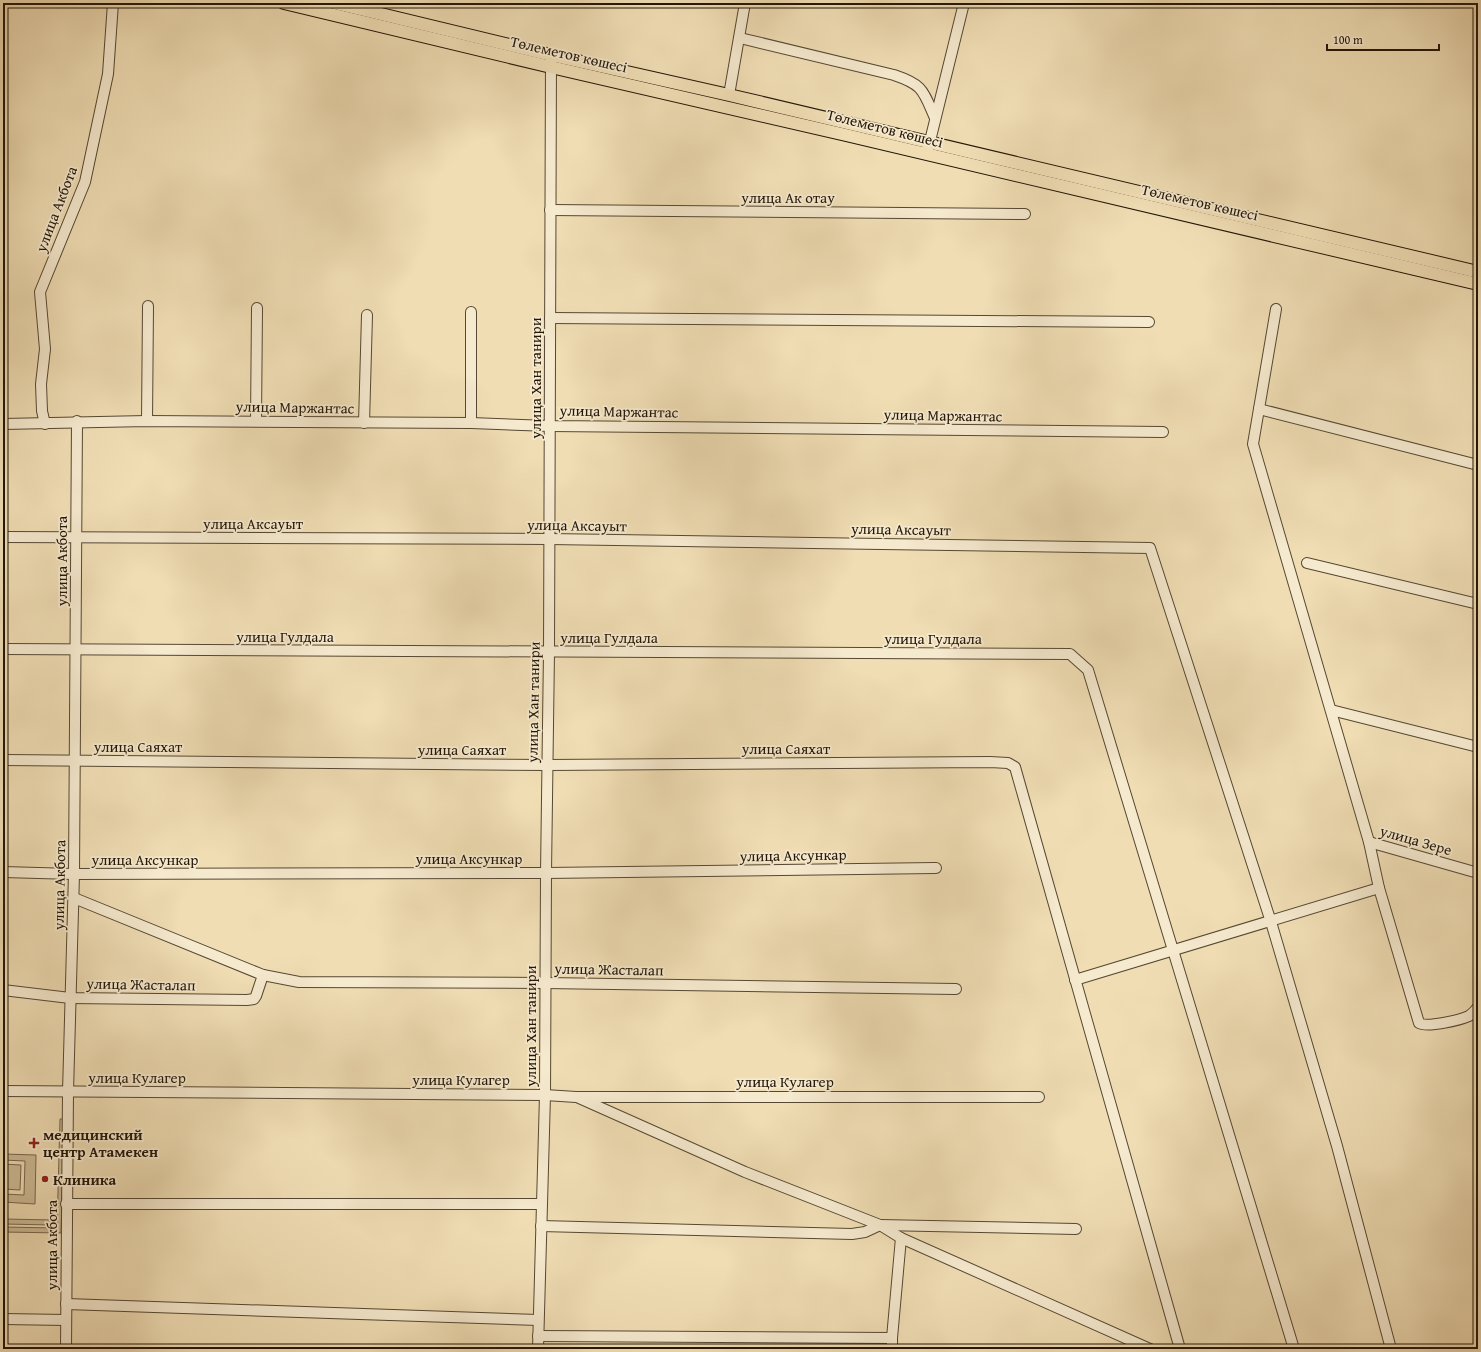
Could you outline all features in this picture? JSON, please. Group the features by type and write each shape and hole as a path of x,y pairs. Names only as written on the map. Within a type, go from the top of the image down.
{"main road":[{"name":"Төлеметов көшесі","path":"284,3 551,61 729,95 1478,272"},
{"name":"Төлеметов көшесі","path":"335,3 551,61 792,122 1478,284"}],"street":[{"name":"улица Акбота","path":"45,424 42,411 41,384 45,349 40,292 86,182 108,74 113,3"},
{"path":"729,95 746,3"},
{"path":"926,154 964,3"},
{"path":"740,38 907,79 916,84 922,90 935,118"},
{"name":"улица Хан танири","path":"538,1349 545,1095 549,652 551,61"},
{"name":"улица Ак отау","path":"550,210 1025,214"},
{"path":"147,421 148,306"},
{"path":"256,421 257,308"},
{"path":"1276,309 1253,444 1369,842 1379,888 1419,1023 1426,1025 1463,1018 1474,1012 1478,1007"},
{"path":"471,312 471,423"},
{"path":"364,423 367,315"},
{"path":"550,318 1148,322"},
{"path":"1259,409 1478,465"},
{"name":"улица Акбота","path":"66,1349 66,1204 70,998 74,898 77,421"},
{"name":"улица Маржантас","path":"3,424 45,424 77,421 256,421 471,423 550,426 1163,432"},
{"name":"улица Аксауыт","path":"3,537 549,539 1150,548 1271,922"},
{"path":"1307,563 1478,604"},
{"name":"улица Гулдала","path":"3,649 1070,654 1088,670 1173,951"},
{"path":"1330,710 1478,747"},
{"name":"улица Саяхат","path":"3,760 547,765 1008,763 1015,767 1075,980"},
{"name":"улица Зере","path":"1369,842 1478,873"},
{"name":"улица Аксункар","path":"3,872 74,874 546,873 936,868"},
{"path":"1180,1349 1075,980 1271,922 1379,888"},
{"name":"улица Жасталап","path":"74,898 263,975 299,982 545,983 956,989"},
{"path":"1271,922 1337,1146 1391,1349"},
{"path":"1173,951 1294,1349"},
{"name":"улица Жасталап","path":"3,990 70,998 247,1000 254,999 256,996 263,975"},
{"name":"улица Кулагер","path":"3,1091 545,1095 576,1097 1039,1097"},
{"path":"576,1097 745,1172 880,1225 902,1238 1150,1349"},
{"path":"66,1204 542,1204"},
{"path":"541,1226 852,1234 864,1232 880,1225 1076,1229"},
{"path":"892,1349 902,1238"},
{"path":"66,1304 538,1320"},
{"path":"3,1319 66,1320"},
{"path":"538,1336 892,1338"}],"shaded area":[{"path":"60,1119 64,1119 61,1233 3,1232 3,1227 57,1228"},
{"path":"3,1154 36,1155 35,1204 3,1202 3,1194 24,1195 25,1161 3,1160"},
{"path":"3,1164 21,1165 20,1190 3,1189"},
{"path":"3,1219 54,1220 53,1225 3,1224"}],"place":[{"name":"медицинский центр Атамекен","path":"34,1143"},
{"name":"Клиника","path":"45,1179"}]}
